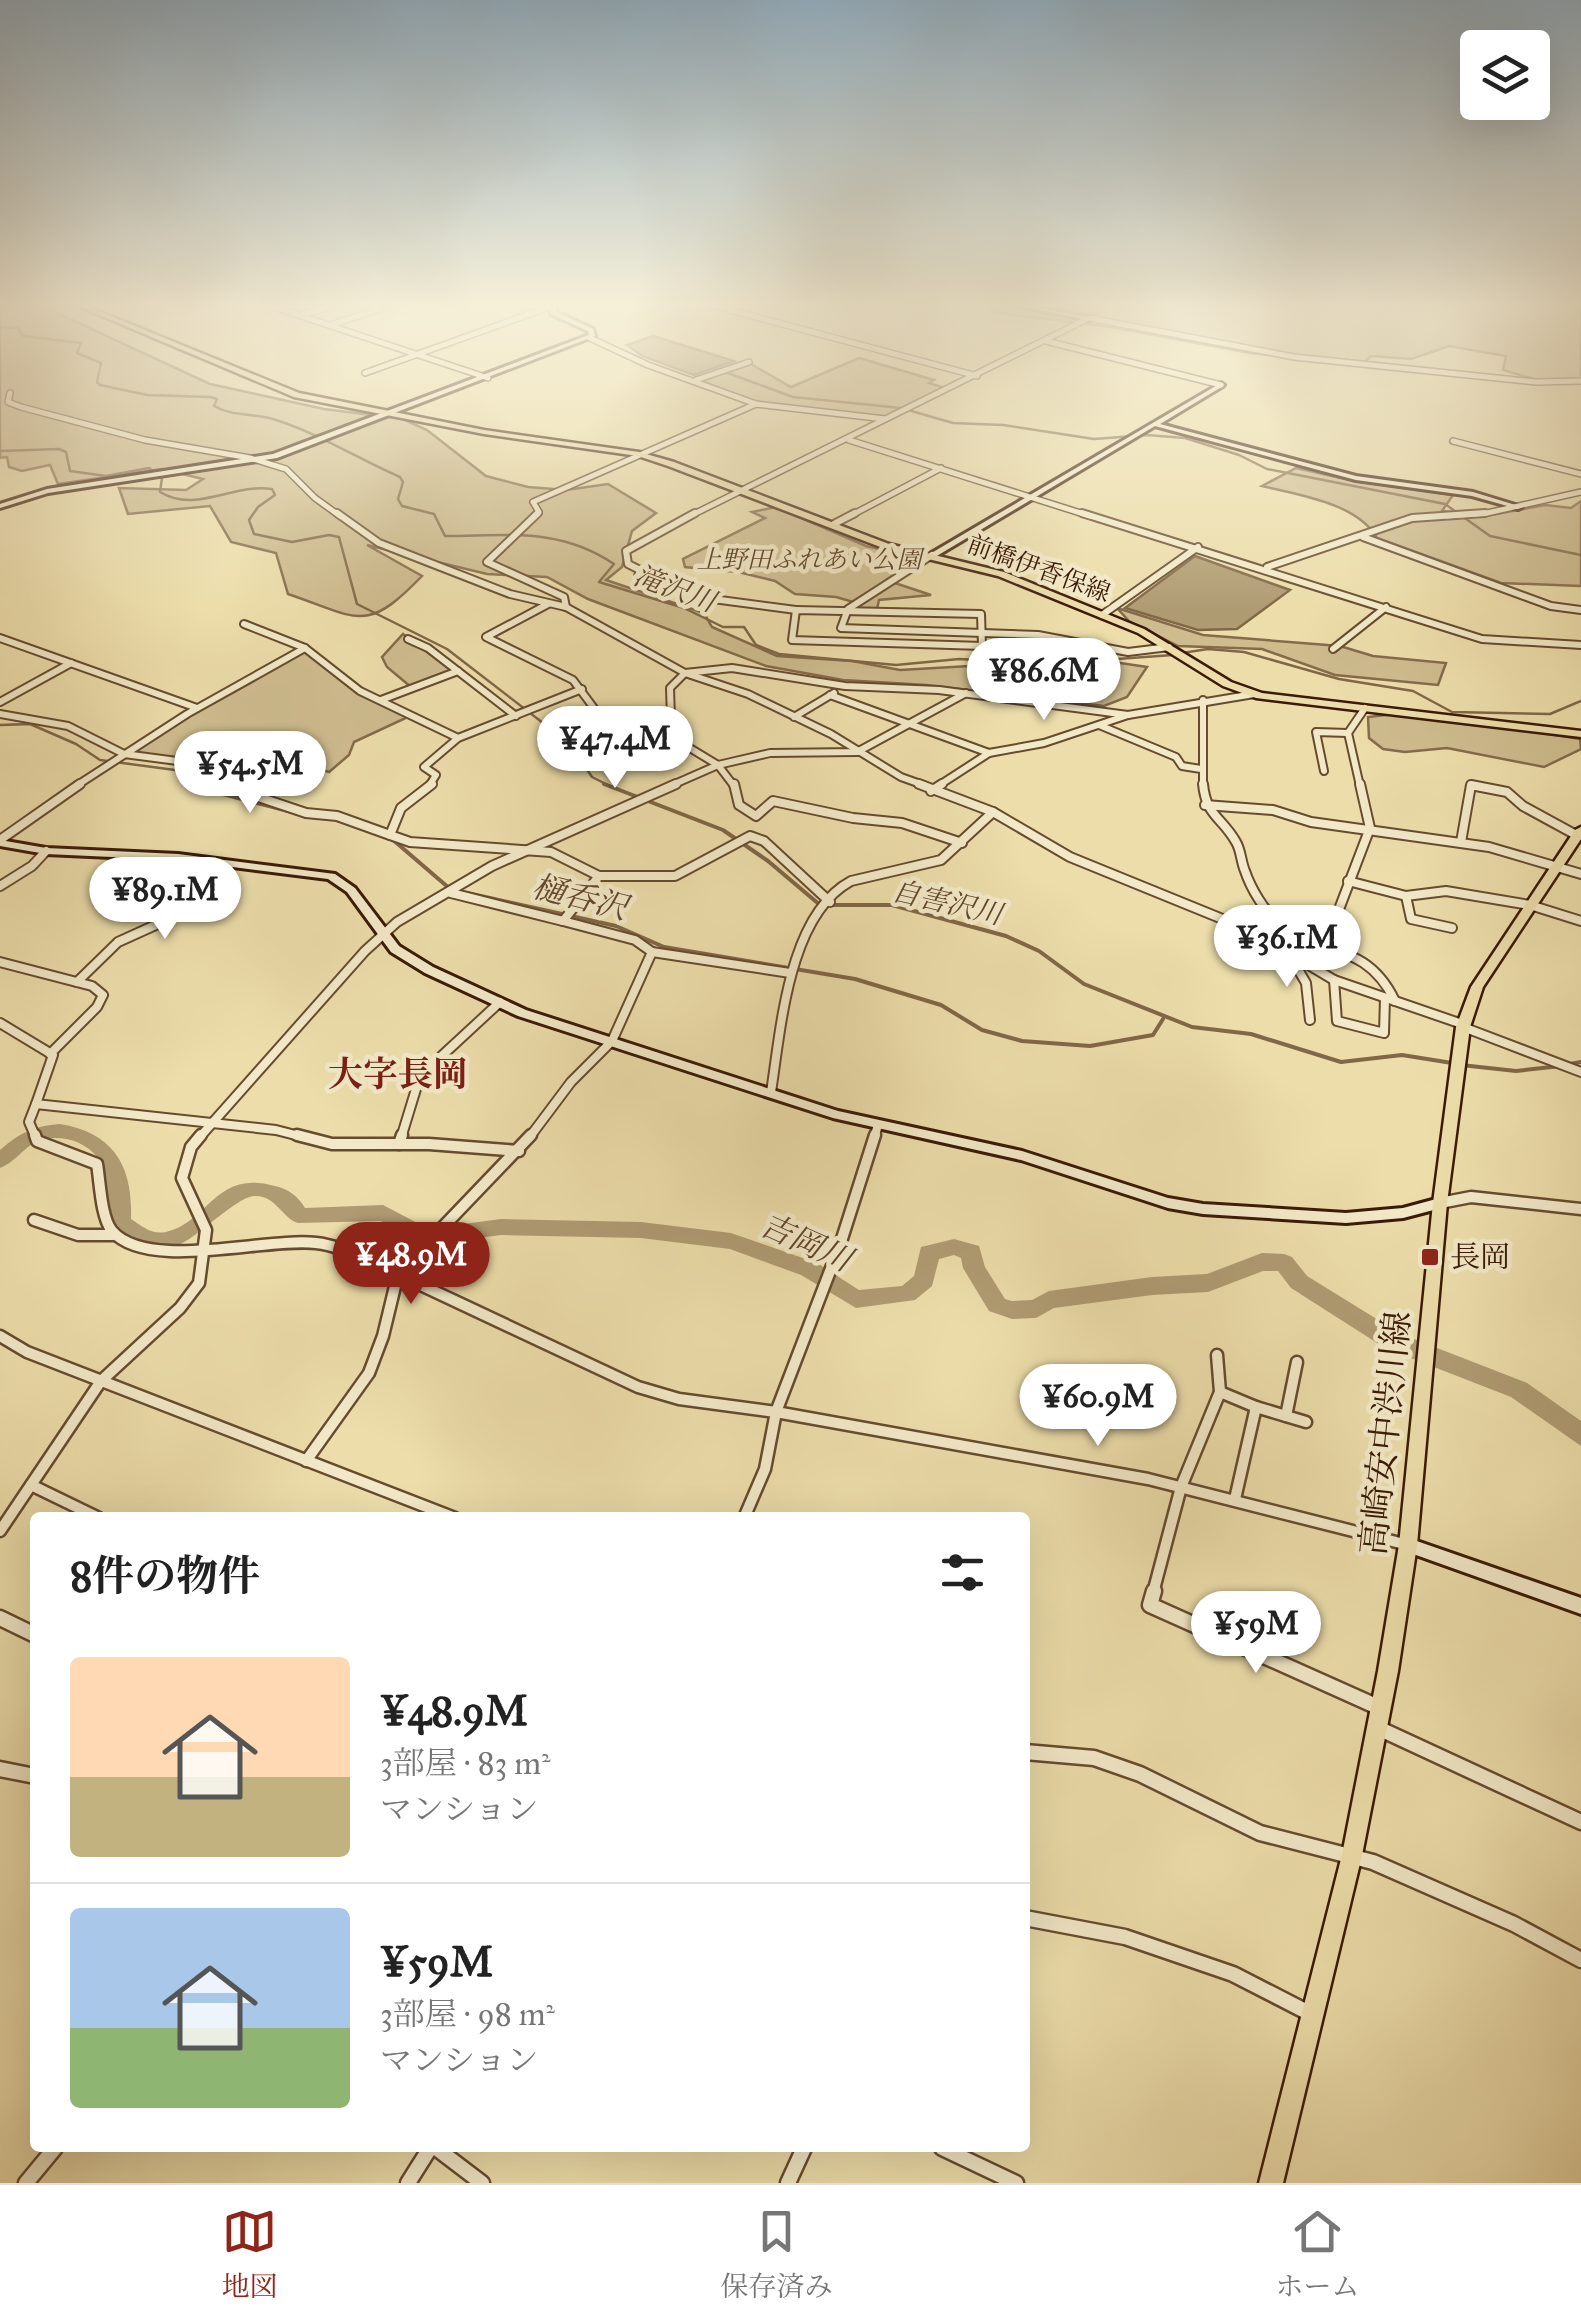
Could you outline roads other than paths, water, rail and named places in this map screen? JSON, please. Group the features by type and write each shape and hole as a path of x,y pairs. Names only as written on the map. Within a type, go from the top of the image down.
{"main road":[{"name":"前橋伊香保線","path":"361,408 531,440 640,454 746,490 886,546 986,568 1102,615 1172,648 1232,687 1254,694 1581,734"},
{"name":"高崎安中渋川線","path":"1271,2183 1352,1855 1408,1545 1440,1203 1464,1026 1477,987 1579,833"}],"street":[{"path":"24,408 175,447 257,460 286,469 315,498 379,543 510,594 566,607 685,673 748,694 932,791 992,812 1070,857 1252,931 1334,980 1581,1072"},
{"path":"0,506 47,491 257,460 408,408"},
{"path":"566,607 564,596 487,562 540,512 533,502 747,408"},
{"path":"788,408 888,420"},
{"path":"796,610 792,640 982,646 981,614 796,610 738,604 690,596 638,576 640,570 628,564 626,556 633,545 649,536 913,408"},
{"path":"1172,648 1128,652 1054,636 841,628 848,609 1182,408"},
{"path":"1154,424 1356,478 1473,494 1518,507"},
{"path":"849,440 1482,638 1581,644"},
{"path":"1453,441 1581,474"},
{"path":"834,524 941,468"},
{"path":"1265,568 1412,518 1518,507 1581,492"},
{"path":"1361,536 1551,606 1581,610"},
{"path":"1102,615 1198,547"},
{"path":"548,604 486,637 558,671 582,689 602,720 670,736 718,765 733,782 739,805 756,816 772,801 853,818 902,823 962,843"},
{"path":"731,614 738,604"},
{"path":"1332,649 1386,607"},
{"path":"244,624 305,648 360,692 458,738"},
{"path":"0,638 197,708"},
{"path":"408,638 428,648 518,716"},
{"path":"0,842 124,754 243,678 305,648"},
{"path":"0,702 71,663"},
{"path":"656,734 671,718 670,688 685,673 732,668 845,686 966,693 1128,715"},
{"path":"381,700 458,672"},
{"path":"794,717 845,686"},
{"path":"390,834 401,808 431,785 436,775 424,767 458,738 582,689"},
{"path":"0,1531 101,1380 180,1308 200,1283 206,1230 182,1178 186,1158 309,1012 383,934 527,850 718,765 793,751 856,752 966,693"},
{"path":"932,791 989,754 1044,744 1128,715 1254,694"},
{"path":"830,695 989,754"},
{"path":"1203,700 1201,769 1205,805 1237,843 1245,873 1268,912 1282,927 1364,962 1386,982 1390,999 1384,1033 1336,1021 1334,980"},
{"path":"1325,946 1370,828 1348,733 1364,708"},
{"path":"0,714 68,726 124,754 185,762 228,790 306,813 337,816 410,842 551,852 599,876 675,876 750,836 764,841 830,902"},
{"path":"1099,725 1176,757 1182,766 1201,769"},
{"path":"1324,771 1316,732 1348,733"},
{"path":"1461,842 1470,785 1507,792 1523,806 1579,833"},
{"path":"1205,805 1274,810 1311,822 1461,842 1581,874"},
{"path":"770,1092 790,972 806,934 841,885 941,860 992,812"},
{"path":"0,842 46,851 140,854 335,878 351,890 395,948 415,962 500,1002 878,1125 1022,1156 1168,1203 1203,1210 1346,1218 1403,1213 1471,1197 1581,1209"},
{"path":"0,886 32,866 46,851"},
{"path":"77,982 118,942 160,923 219,863"},
{"path":"563,921 599,876"},
{"path":"1348,880 1406,896 1446,891 1530,906 1581,921"},
{"path":"451,892 635,940 652,952 790,972"},
{"path":"1406,896 1411,918 1452,928"},
{"path":"306,1462 370,1373 384,1336 398,1274 520,1151 571,1082 612,1041 652,952"},
{"path":"1288,952 1306,983 1310,1020"},
{"path":"0,962 92,986 103,994 97,1007 50,1054"},
{"path":"399,1144 420,1076 500,1002"},
{"path":"0,1023 50,1054"},
{"path":"50,1054 52,1068 29,1122 37,1142 97,1164 114,1234"},
{"path":"36,1104 276,1130 332,1144 520,1151"},
{"path":"747,1512 765,1469 776,1412 840,1245 878,1125"},
{"path":"34,1220 78,1235 114,1234 134,1246 206,1248 316,1243 398,1274 638,1387 678,1398 776,1412 1181,1487 1408,1545 1581,1606"},
{"path":"0,1336 27,1352 439,1512"},
{"path":"1217,1356 1220,1392 1181,1487 1150,1605 1581,1822"},
{"path":"1286,1416 1297,1362"},
{"path":"1220,1392 1306,1422"},
{"path":"1235,1500 1256,1407"},
{"path":"32,1486 86,1512"},
{"path":"0,1618 30,1633"},
{"path":"1030,1752 1094,1758 1140,1774 1260,1833 1352,1855 1514,1924 1581,1960"},
{"path":"0,1769 30,1775"},
{"path":"1030,1919 1125,1936 1232,1974 1314,2016"},
{"path":"26,2183 51,2152"},
{"path":"408,2183 430,2152"},
{"path":"439,2152 482,2183"},
{"path":"788,2183 802,2152"},
{"path":"950,2152 1016,2183"}],"waterway":[{"name":"滝沢川","path":"218,408 268,418 308,432 400,477 403,482 398,499 402,506 434,514 445,536 532,536 573,544 614,564 599,582 684,608 723,627 744,627 756,645 779,654 896,665 959,659 1047,664 1173,655"},
{"path":"900,408 953,423 1003,425 1094,439 1147,435 1185,438 1239,455 1267,469 1445,504 1490,536 1581,555"},
{"name":"自害沢川","path":"0,451 59,449 66,452 70,471 106,476 149,468 162,478 160,492 187,500 272,489 275,495 258,507 249,520 254,534 292,542 329,535 339,537 357,604 447,649 569,743 592,777 610,786"},
{"name":"滝沢川","path":"1182,653 1208,649 1244,652 1339,679 1413,691 1452,712 1550,714 1581,701"},
{"name":"樋呑沢","path":"0,725 30,724 76,744 100,760 175,770 207,786"},
{"name":"樋呑沢","path":"202,784 219,793 292,812"},
{"name":"自害沢川","path":"604,784 723,830 768,861 820,905 892,905 1006,936 1039,951 1084,984 1192,1027 1251,1034 1341,1062 1402,1055 1452,1063"},
{"name":"樋呑沢","path":"392,839 449,888"},
{"name":"樋呑沢","path":"463,892 616,926 664,947 855,979 941,1005 982,1030 1022,1041 1090,1046 1153,1035 1163,1019"},
{"name":"自害沢川","path":"1570,1064 1581,1062"},
{"name":"自害沢川","path":"1461,1065 1516,1071 1561,1066"},
{"name":"吉岡川","path":"0,1160 39,1133 60,1131 93,1142 113,1168 121,1203 120,1222 143,1239 164,1242 183,1234 236,1194 255,1188 283,1198 298,1215 383,1213 424,1235 501,1227 641,1230 731,1241 809,1269 856,1299 907,1294 924,1280 929,1253 954,1247 971,1252 974,1268 997,1305 1012,1310 1036,1309 1049,1300 1208,1283 1262,1262 1284,1263 1299,1282 1393,1341 1519,1390 1581,1435"}],"place":[{"name":"長岡","path":"1430,1257"}],"district":[{"name":"大字長岡","path":"398,1074"}],"park label":[{"name":"上野田ふれあい公園","path":"809,559"}]}
